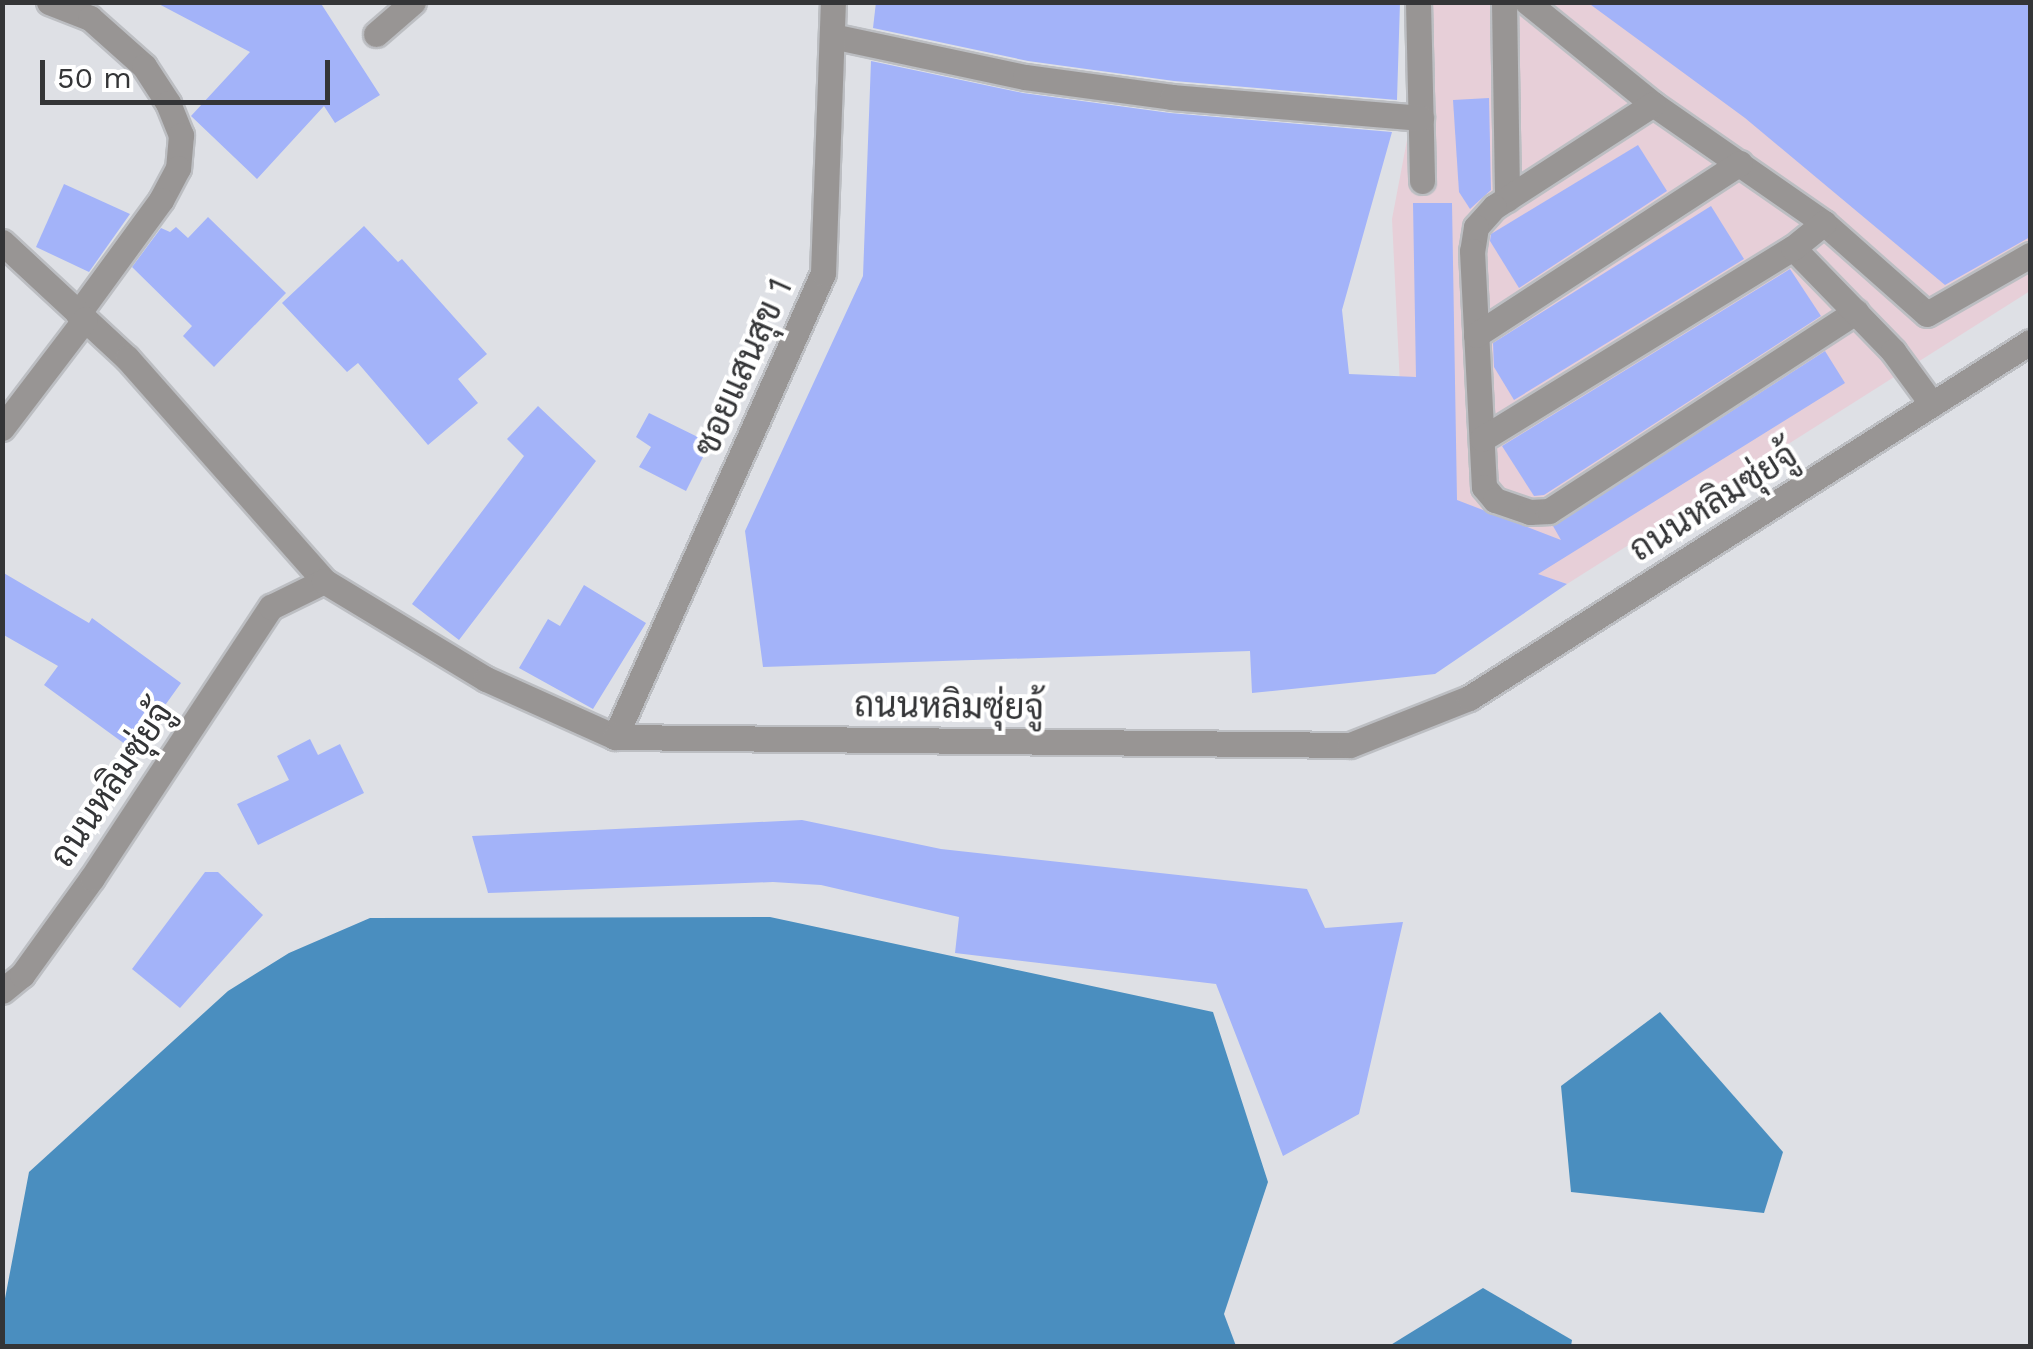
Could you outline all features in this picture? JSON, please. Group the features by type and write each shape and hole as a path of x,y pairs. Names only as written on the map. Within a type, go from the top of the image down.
{"street":[{"path":"2,428 82,316 178,168 181,135 168,103 144,66 90,18 49,2"},
{"path":"376,34 413,2"},
{"name":"ซอยแสนสุข 1","path":"615,737 823,273 833,2"},
{"path":"1418,2 1422,181"},
{"path":"1504,2 1507,200"},
{"path":"1527,2 1653,104 1824,222 1928,314 2030,255"},
{"path":"832,36 1025,77 1172,97 1420,118"},
{"path":"1653,104 1507,200 1476,227 1472,251 1484,486 1496,500 1530,512 1549,511 1856,312"},
{"path":"1476,335 1740,163"},
{"path":"1482,439 1792,248 1824,222"},
{"path":"2,242 127,358 324,581"},
{"path":"1792,248 1893,350 1932,404"},
{"name":"ถนนหลิมซุ่ยจู้","path":"2,991 22,976 92,878 271,607 324,581 486,680 615,737 1350,745 1469,698 2030,342"}],"shaded area":[{"path":"1433,3 2030,3 2030,291 1567,584 1407,532 1392,219"}],"water":[{"path":"770,917 1213,1012 1268,1182 1224,1314 1236,1346 3,1346 3,1309 29,1172 228,991 289,953 370,918"},
{"path":"1660,1012 1783,1152 1764,1213 1571,1192 1561,1086"},
{"path":"1483,1288 1572,1340 1571,1346 1389,1346"}],"building":[{"path":"155,2 320,2 380,95 335,123 324,106 257,179 191,116 250,52"},
{"path":"876,2 1400,2 1397,100 1174,81 1028,61 873,28"},
{"path":"1587,2 2030,2 2030,237 1945,285 1745,118"},
{"path":"871,61 1023,93 1170,113 1392,132 1342,310 1349,374 1416,377 1413,203 1452,203 1457,500 1561,540 1553,526 1825,351 1845,383 1538,574 1567,584 1435,674 1252,693 1250,651 763,667 745,531 863,276"},
{"path":"1489,98 1491,190 1470,209 1459,192 1453,100"},
{"path":"1638,145 1667,191 1519,288 1490,241 1491,234"},
{"path":"64,184 130,214 89,272 36,247"},
{"path":"1711,206 1744,259 1514,400 1494,367 1493,343"},
{"path":"208,217 286,293 214,367 183,336 192,326 132,267 161,228 170,232 176,227 188,238"},
{"path":"364,226 398,262 402,259 487,354 458,379 478,403 428,445 358,363 347,372 282,303"},
{"path":"1790,269 1821,316 1544,495 1534,496 1502,446"},
{"path":"538,406 596,461 459,640 412,604 524,456 507,439"},
{"path":"649,413 710,443 686,491 639,467 651,447 636,437"},
{"path":"2,572 89,623 92,618 181,683 133,750 44,685 58,666 2,634"},
{"path":"584,585 646,623 593,709 519,668 548,619 560,626"},
{"path":"310,739 318,755 340,744 364,793 258,845 237,804 289,780 277,756"},
{"path":"802,820 941,849 1307,889 1325,928 1403,922 1359,1114 1283,1156 1216,984 955,953 959,917 821,885 773,882 488,893 472,836"},
{"path":"205,872 218,872 263,915 180,1008 132,969"}]}
